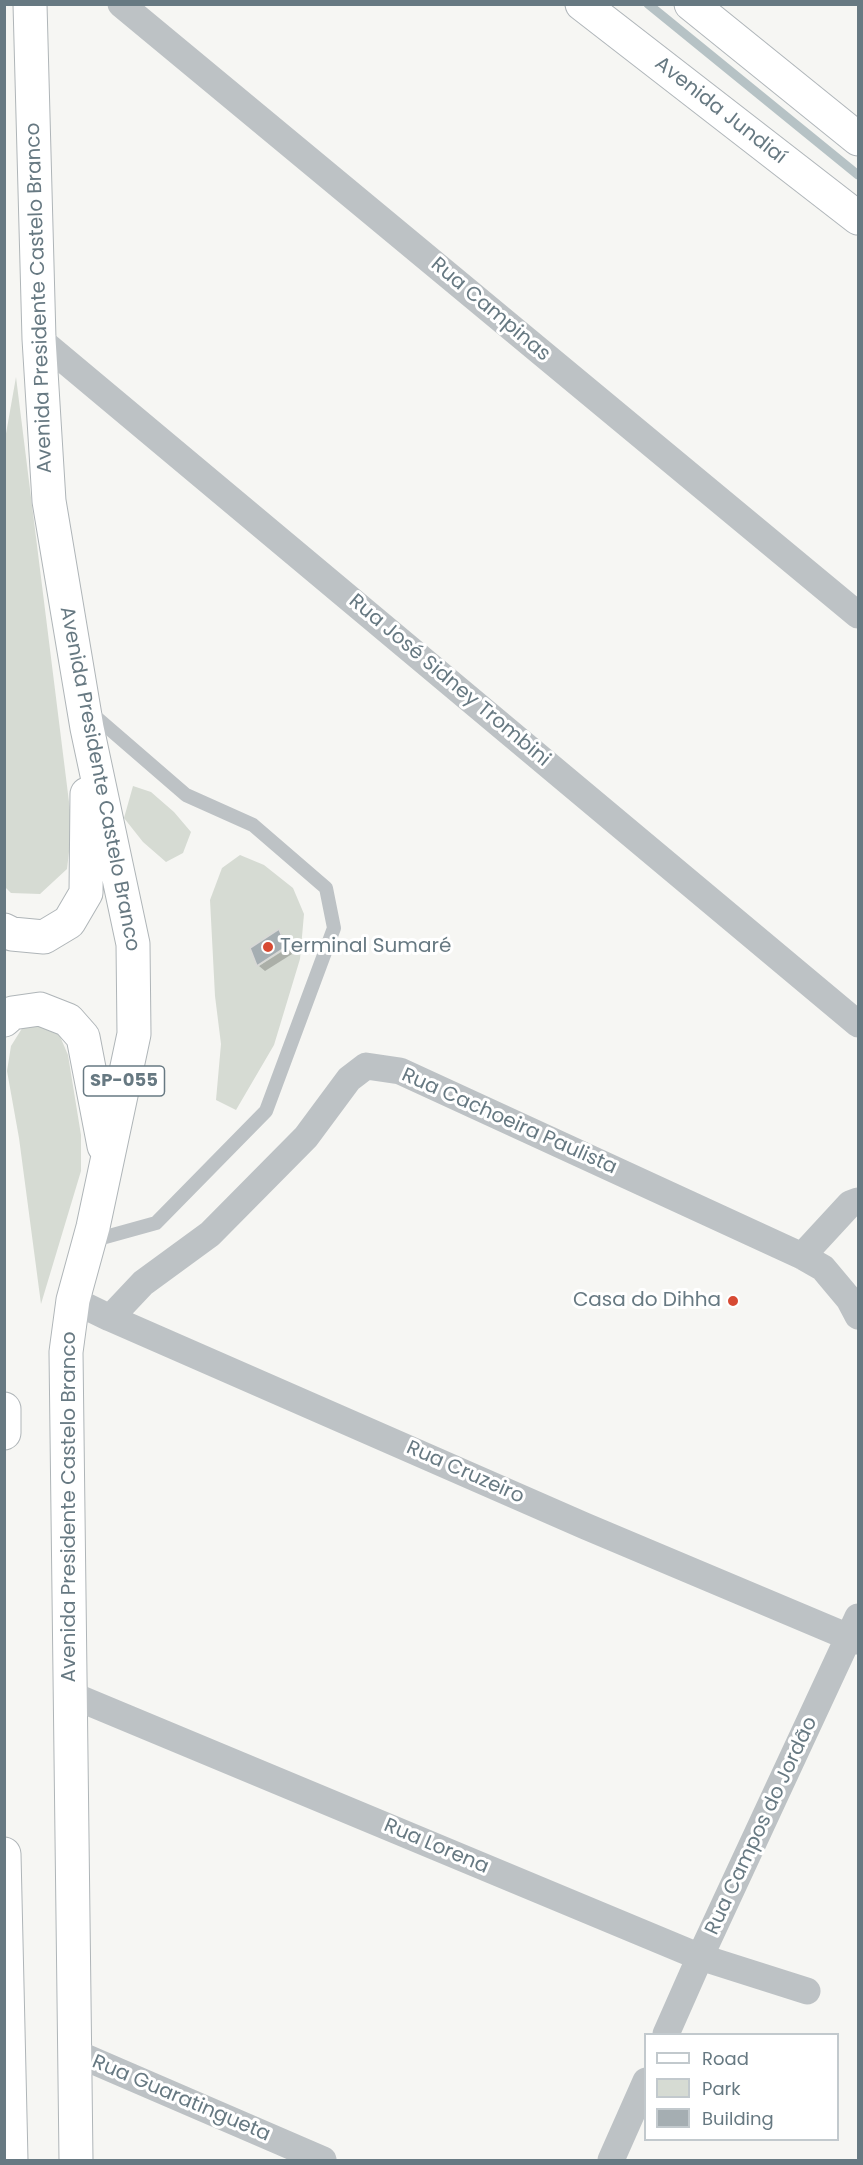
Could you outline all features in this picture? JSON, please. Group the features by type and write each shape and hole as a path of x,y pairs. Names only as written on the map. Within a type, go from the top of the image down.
{"main road":[{"name":"Avenida Presidente Castelo Branco","path":"30,4 39,339 49,501 85,717 133,944 134,1034 89,1241 73,1300 66,1352 76,2160"},
{"name":"Avenida Jundiaí","path":"582,4 858,218"},
{"path":"691,4 858,139"},
{"name":"SP-055","path":"4,930 12,934 44,937 69,922 87,893 85,717"},
{"name":"SP-055","path":"4,1020 12,1013 40,1009 68,1020 83,1036 106,1160"},
{"path":"4,1408 4,1433"},
{"path":"4,1854 6,2027 11,2160"}],"street":[{"name":"Rua Campinas","path":"121,4 858,615"},
{"name":"Rua José Sidney Trombini","path":"39,339 858,1024"},
{"name":"Rua Cachoeira Paulista","path":"110,1318 143,1283 210,1234 306,1137 349,1079 366,1066 400,1071 802,1256 823,1268 849,1299 858,1316"},
{"path":"802,1256 850,1204 858,1201"},
{"name":"Rua Cruzeiro","path":"73,1300 574,1521 856,1632"},
{"name":"Rua Campos do Jordão","path":"666,2033 700,1957 856,1632"},
{"name":"Rua Lorena","path":"69,1694 700,1957 807,1991"},
{"name":"Rua Guaratingueta","path":"73,2052 323,2160"},
{"path":"611,2160 644,2083"}],"lane":[{"path":"85,717 186,795 253,825 326,888 334,928 266,1111 156,1224 89,1241"}],"green space":[{"path":"16,377 72,826 67,869 40,894 11,893 5,887 4,445"},
{"path":"133,786 151,792 174,812 191,832 183,853 166,862 143,842 124,818"},
{"path":"240,855 264,865 293,888 304,914 300,959 274,1045 236,1110 216,1100 221,1044 215,996 210,900 222,868"},
{"path":"41,1018 59,1034 68,1055 81,1135 81,1171 41,1304 19,1138 7,1071 11,1046 26,1022"}],"building":[{"name":"Terminal Sumaré","path":"279,929 286,947 257,966 250,948"}],"waterway":[{"path":"648,4 858,175"}],"place":[{"name":"Terminal Sumaré","path":"268,947"},
{"name":"Casa do Dihha","path":"733,1301"}]}
